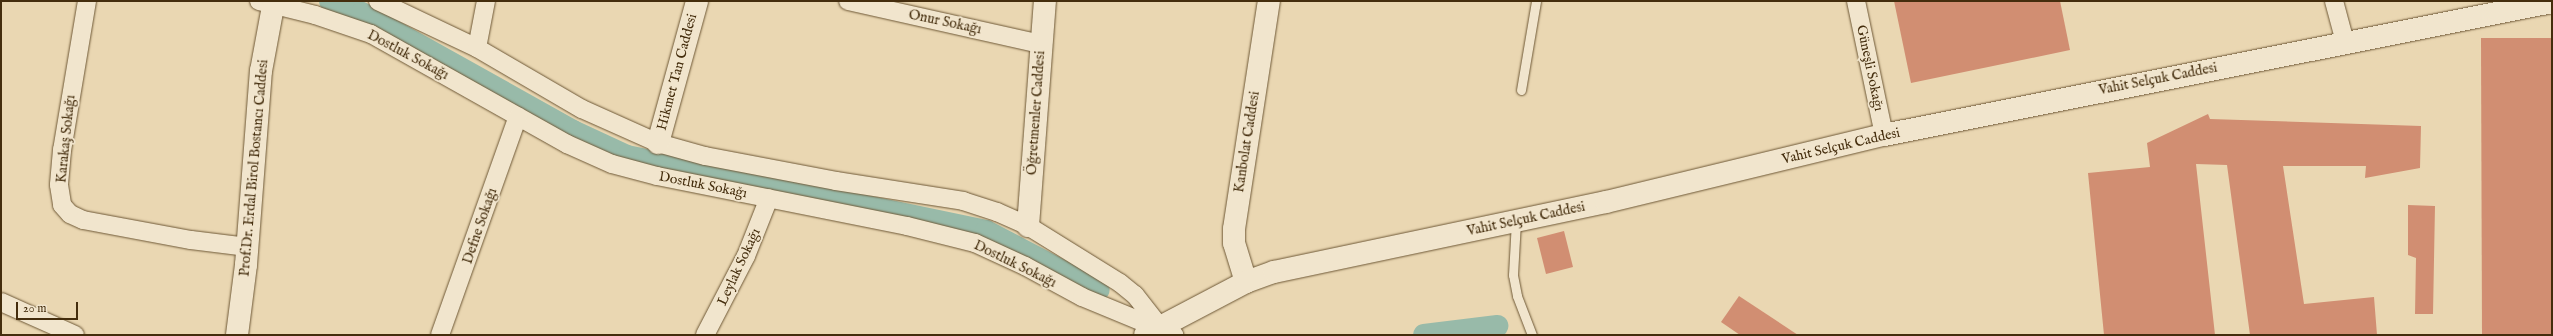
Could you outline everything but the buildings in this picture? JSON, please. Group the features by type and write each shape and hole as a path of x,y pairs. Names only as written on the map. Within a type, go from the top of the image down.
{"street":[{"name":"Karakaş Sokağı","path":"87,1 62,150 59,185 62,205 70,214 83,220 192,240 248,247"},
{"name":"Dostluk Sokağı","path":"378,1 477,48 582,109 658,143 705,156 836,181 963,201 997,212 1028,226 1120,283 1135,295 1160,332"},
{"path":"477,48 486,1"},
{"name":"Hikmet Tan Caddesi","path":"658,143 697,1"},
{"name":"Onur Sokağı","path":"848,1 1041,44"},
{"name":"Öğretmenler Caddesi","path":"1028,226 1045,1"},
{"name":"Kanbolat Caddesi","path":"1246,282 1234,243 1234,230 1269,1"},
{"name":"Güneşli Sokağı","path":"1856,1 1884,135"},
{"path":"2334,1 2345,42"},
{"name":"Prof.Dr. Erdal Birol Bostancı Caddesi","path":"238,335 248,247 261,79 269,2"},
{"name":"Dostluk Sokağı","path":"269,2 315,15 371,34 567,144 612,164 657,176 769,198 975,243 1025,266 1082,297 1160,332"},
{"name":"Vahit Selçuk Caddesi","path":"1160,332 1246,282 1274,272 1606,202 1884,135 2552,2"},
{"name":"Defne Sokağı","path":"440,335 518,116"},
{"name":"Leylak Sokağı","path":"705,335 746,256 769,198"},
{"path":"1,302 75,335"}],"lane":[{"path":"1521,90 1536,1"},
{"path":"1516,221 1513,275 1517,296 1532,335"}],"waterway":[{"path":"330,1 362,13 573,131 627,156 986,231 1099,290"},
{"path":"1424,335 1497,326"}]}
